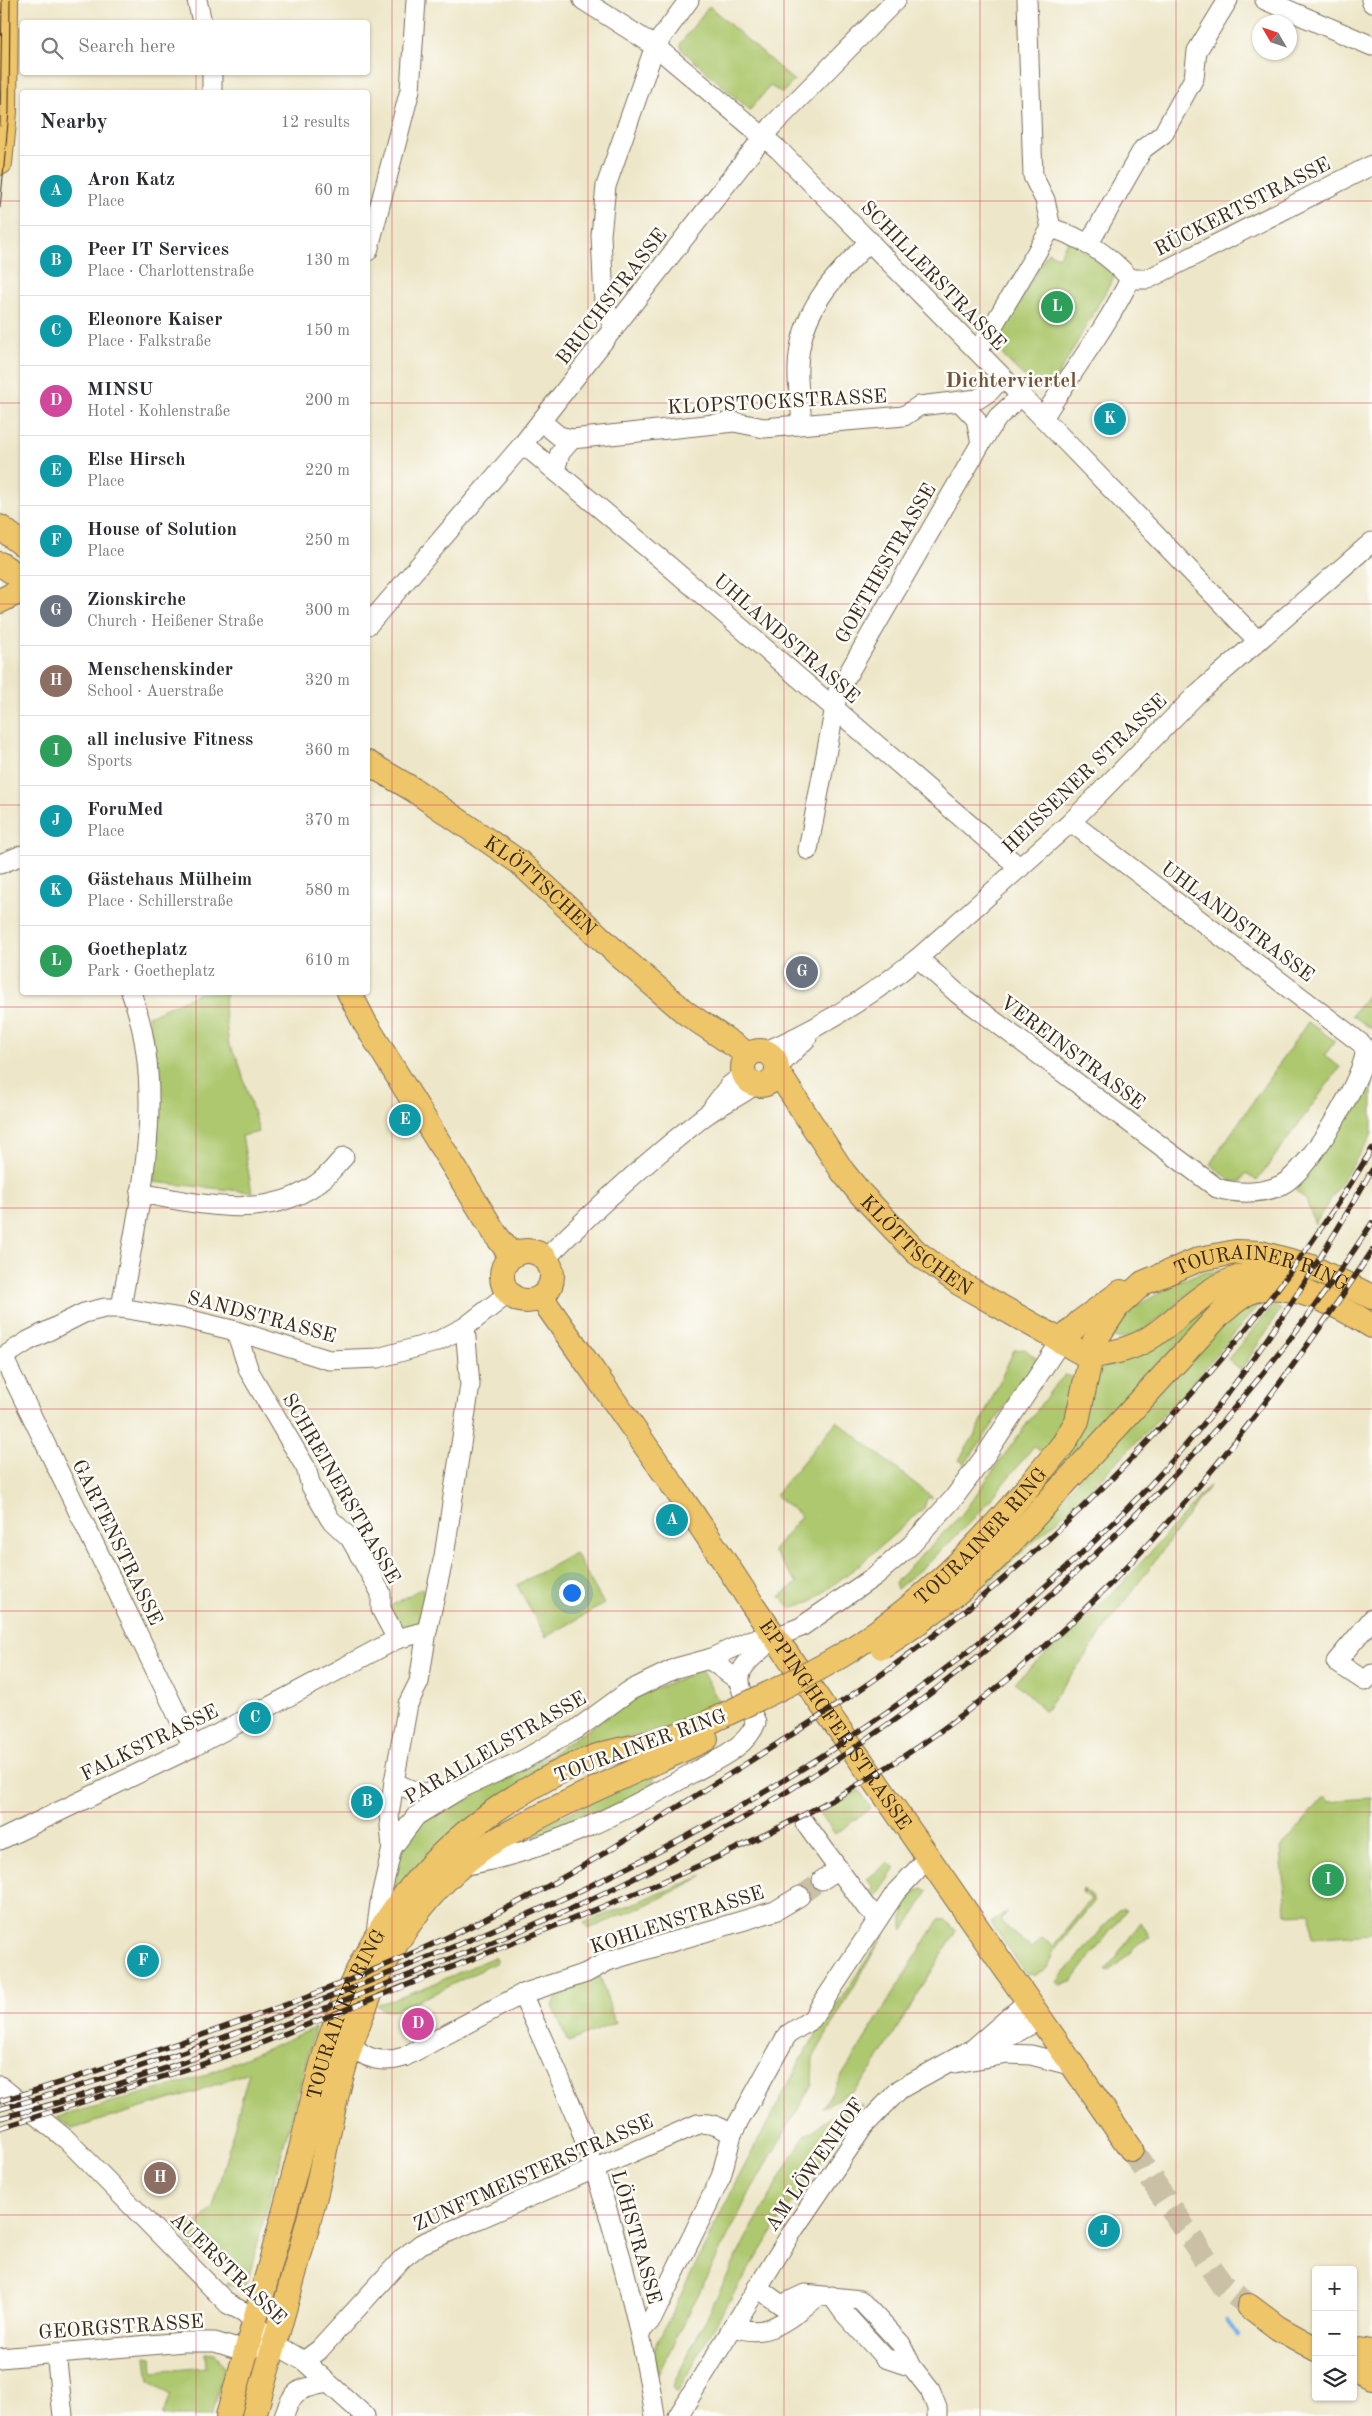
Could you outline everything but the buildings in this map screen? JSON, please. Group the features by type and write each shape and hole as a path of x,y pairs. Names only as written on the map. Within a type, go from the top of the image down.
{"main road":[{"path":"0,163 5,112 6,0"},
{"path":"0,527 20,542"},
{"path":"0,564 20,577"},
{"path":"0,601 20,591"},
{"name":"KLÖTTSCHEN","path":"370,764 414,790 519,862 621,957 701,1025 714,1043 759,1069 797,1099 804,1114 860,1193 916,1252 953,1279 1089,1357"},
{"path":"351,995 496,1234 512,1256"},
{"path":"523,1251 536,1252 546,1258 552,1272 550,1286 541,1297 530,1301 519,1300 509,1293 503,1281 503,1274 504,1267 512,1256 523,1251"},
{"name":"TOURAINER RING","path":"254,2416 318,2185 334,2103 350,2043 377,1976 396,1944 428,1901 461,1866 483,1848 576,1797 630,1775 725,1723 842,1655 916,1603 978,1545 1064,1443 1076,1420 1094,1342 1118,1307 1143,1283 1200,1259 1236,1252 1261,1253 1308,1266 1372,1298"},
{"path":"1089,1357 1122,1351 1137,1345 1154,1336 1203,1294 1224,1283 1246,1275 1265,1273 1287,1280 1308,1293"},
{"path":"1061,1341 1106,1301 1126,1288 1143,1283"},
{"name":"TOURAINER RING","path":"228,2416 255,2324 329,2041 350,1984 376,1933 424,1870 470,1829 513,1798 583,1762 606,1753 725,1723 851,1666 920,1622 996,1558 1220,1314 1234,1302 1252,1291 1272,1287 1308,1293 1372,1326"},
{"name":"EPPINGHOFER STRASSE","path":"541,1297 628,1419 928,1858 1131,2149"},
{"path":"1249,2306 1278,2328 1312,2347"},
{"path":"1357,2350 1372,2352"},
{"path":"1357,2371 1372,2377"}],"street":[{"path":"197,0 202,20"},
{"path":"370,243 410,90 416,0"},
{"name":"SCHILLERSTRASSE","path":"583,0 655,46 765,137 978,351 1258,640"},
{"path":"614,328 604,302 601,235 606,186 655,46 689,0"},
{"name":"BRUCHSTRASSE","path":"370,623 523,444 790,107 896,0"},
{"path":"978,351 1051,228 1045,200 1033,176 1027,0"},
{"path":"1088,245 1143,149 1163,134 1194,78 1197,51 1228,0"},
{"path":"1265,0 1372,44"},
{"path":"212,75 212,90"},
{"name":"RÜCKERTSTRASSE","path":"1130,279 1148,278 1372,165"},
{"path":"1043,418 1071,372 1095,342 1130,279 1117,263 1068,233 1051,228"},
{"path":"802,424 798,369 799,349 804,329 814,306 829,282 870,241"},
{"name":"KLOPSTOCKSTRASSE","path":"572,439 734,422 764,428 904,416 919,406 978,399 990,391 1002,377"},
{"name":"GOETHESTRASSE","path":"808,850 838,691 981,443 998,417 1021,396"},
{"path":"960,402 976,419 981,443"},
{"path":"541,421 559,436 572,439 560,453 555,470"},
{"name":"UHLANDSTRASSE","path":"523,444 1020,868"},
{"name":"HEISSENER STRASSE","path":"546,1258 612,1194 708,1114 729,1086 759,1069 819,1026 892,979 918,958 1071,822 1196,695 1372,542"},
{"name":"UHLANDSTRASSE","path":"1071,822 1354,1035 1362,1044 1365,1052 1363,1062"},
{"path":"0,864 20,855"},
{"name":"VEREINSTRASSE","path":"918,958 958,994 1203,1178 1217,1188 1230,1192 1250,1192 1282,1184 1293,1176 1335,1120 1363,1062"},
{"path":"121,1308 140,1193 148,1127 147,1068 139,1017 132,995"},
{"path":"140,1193 233,1208 266,1205 296,1195 322,1180 344,1157"},
{"name":"SANDSTRASSE","path":"2,1358 28,1341 84,1313 104,1308 121,1308 187,1319 236,1331 329,1360 378,1358 436,1342 465,1327 509,1293"},
{"path":"392,1848 389,1815 394,1782 408,1704 420,1682 427,1630 444,1556 470,1385 465,1327"},
{"name":"SCHREINERSTRASSE","path":"236,1331 249,1371 306,1468 311,1486 330,1519 350,1538 381,1593 381,1609 397,1639"},
{"name":"PARALLELSTRASSE","path":"376,1933 381,1896 392,1848 416,1816 462,1788 529,1757 577,1729 629,1691 676,1668 709,1658 751,1640 776,1637 801,1627 868,1581 926,1531 953,1499 985,1456 1061,1341"},
{"name":"GARTENSTRASSE","path":"2,1358 193,1748"},
{"path":"1369,1678 1336,1662 1372,1619"},
{"name":"FALKSTRASSE","path":"0,1840 193,1748 397,1639 427,1630"},
{"name":"PARALLELSTRASSE","path":"739,1681 741,1670 749,1659 776,1637"},
{"path":"461,1866 500,1858 624,1812 735,1749 754,1730 756,1722 740,1691 739,1681 709,1658"},
{"path":"394,1782 415,1793 426,1795 462,1788"},
{"path":"805,1823 866,1906 879,1917"},
{"path":"640,2332 652,2319 721,2177 732,2134 787,2035 812,2019 879,1917 910,1875 928,1858"},
{"path":"822,1880 838,1870"},
{"name":"KOHLENSTRASSE","path":"350,2043 369,2058 391,2061 404,2057 522,1994 586,1973 608,1961 775,1911 800,1896"},
{"name":"LÖHSTRASSE","path":"522,1994 580,2128 616,2236 640,2332 654,2416"},
{"name":"AM LÖWENHOF","path":"678,2416 757,2287 864,2126 900,2089 974,2048 1001,2041 1035,2010"},
{"name":"AM LÖWENHOF","path":"946,2064 1008,2054 1032,2055 1074,2066"},
{"name":"AUERSTRASSE","path":"0,2086 67,2140 228,2304 244,2312 275,2344 304,2361 365,2416"},
{"name":"ZUNFTMEISTERSTRASSE","path":"304,2361 320,2349 410,2251 421,2244 698,2124 706,2122 732,2134"},
{"path":"757,2287 781,2305 805,2294 825,2296 844,2313 886,2358 912,2367 930,2390 937,2408 937,2416"},
{"path":"733,2326 744,2331 762,2332 784,2322 825,2296"},
{"name":"GEORGSTRASSE","path":"0,2358 184,2342 215,2342 234,2348 275,2344"},
{"path":"56,2353 63,2416"},
{"path":"284,2416 294,2393 299,2389 327,2383"}],"green space":[{"path":"709,6 794,81 782,93 770,86 750,110 683,51 680,44"},
{"path":"1069,239 1115,275 1050,390 1040,380 1031,383 1004,357 998,339 1048,252 1058,257"},
{"path":"1370,992 1372,994 1372,1029 1352,1015"},
{"path":"195,995 226,995 224,1008 229,1046 238,1060 259,1132 242,1136 252,1192 153,1182 156,1160 158,1099 155,1059 148,1016"},
{"path":"1308,1022 1335,1041 1324,1056 1340,1067 1257,1181 1246,1173 1241,1181 1233,1182 1210,1164"},
{"path":"1372,1071 1372,1134 1315,1224 1306,1200 1294,1189 1341,1126"},
{"path":"1238,1267 1205,1280 1145,1329 1131,1336 1119,1339 1107,1336 1125,1313 1178,1282 1197,1274"},
{"path":"1230,1293 1061,1470 1058,1467 1096,1376 1108,1364 1174,1329"},
{"path":"1259,1304 1177,1401 1075,1504 987,1584 985,1581 1210,1336 1241,1311"},
{"path":"1274,1305 1281,1309 1241,1370 1228,1359"},
{"path":"1025,1349 1038,1360 965,1464 959,1460 978,1429 1014,1350"},
{"path":"1065,1375 1072,1377 1075,1381 1066,1421 1042,1453 1034,1446 980,1512 937,1555 897,1589 895,1584 898,1579 962,1514 1052,1389"},
{"path":"837,1421 933,1498 927,1498 924,1508 859,1565 812,1601 791,1608 780,1596 797,1583 773,1551 801,1516 775,1495"},
{"path":"1210,1485 1045,1711 1015,1682 1122,1584"},
{"path":"575,1553 604,1604 546,1637 517,1585"},
{"path":"422,1588 425,1608 421,1618 405,1629 398,1627 389,1607"},
{"path":"701,1670 721,1705 679,1725 591,1746 391,1898 387,1896 392,1870 402,1850 427,1814 548,1756 640,1695"},
{"path":"655,1772 652,1791 534,1837 531,1831"},
{"path":"859,1790 871,1808 835,1834 820,1813"},
{"path":"1324,1797 1328,1801 1372,1798 1372,1933 1312,1938 1310,1913 1286,1914 1281,1848"},
{"path":"888,1863 895,1868 874,1900 865,1895 874,1889 867,1879"},
{"path":"703,1876 657,1900 589,1929 584,1923"},
{"path":"923,1888 928,1891 903,1932 904,1911 907,1899 911,1894"},
{"path":"1083,1889 1093,1897 1093,1903 1054,1950 1048,1968 1035,1975 1026,1974 991,1923 1007,1912 1001,1922 1031,1948 1042,1938 1053,1946 1091,1899 1082,1892"},
{"path":"1118,1910 1126,1910 1073,1980 1060,1985 1057,1982"},
{"path":"939,1919 946,1920 956,1931 872,2070 855,2089 822,2108"},
{"path":"1141,1922 1150,1937 1138,1945 1109,1972 1106,1970"},
{"path":"884,1934 813,2058 812,2085 750,2192 657,2376 653,2352 735,2184 807,2049"},
{"path":"494,1957 497,1962 433,1994 391,2011 383,2010 377,2005 431,1985"},
{"path":"600,1976 615,2023 568,2042 553,2006 561,1988"},
{"path":"315,2028 247,2283 239,2287 226,2284 239,2270 208,2240 195,2253 186,2238 183,2223 188,2219 195,2225 213,2207 249,2072 198,2091 72,2129 57,2117 193,2080"},
{"path":"854,2104 862,2105 787,2209 741,2281 677,2393 672,2387 746,2238 804,2137 836,2114"},
{"path":"205,2353 215,2354 224,2367 212,2416 162,2416 171,2395 149,2381 146,2356 152,2357 153,2372 206,2367"}],"waterway":[{"path":"1227,2321 1237,2335"}],"tunnel":[{"path":"800,1896 822,1880"},
{"path":"1131,2149 1222,2284 1249,2306"}],"tram line":[{"path":"0,126 2,0"},
{"path":"0,208 9,112 10,0"}],"railway":[{"path":"0,2101 155,2051 289,2004 376,1969 463,1930 534,1894 592,1860 862,1688 972,1605 1038,1549 1102,1489 1163,1426 1221,1360 1275,1292 1326,1221 1372,1149"},
{"path":"0,2109 93,2082 230,2035 395,1971 543,1908 677,1842 751,1800 823,1755 894,1707 962,1656 1027,1602 1090,1545 1150,1485 1213,1412 1242,1374 1297,1294 1372,1170"},
{"path":"0,2118 93,2092 231,2045 439,1964 547,1919 618,1887 759,1809 862,1742 960,1670 1054,1592 1142,1508 1225,1419 1302,1324 1372,1223"},
{"path":"0,2128 254,2046 589,1913 703,1864 778,1828 851,1789 931,1738 1006,1680 1076,1618 1142,1550 1205,1479 1263,1405 1319,1329 1372,1251"}],"place":[{"name":"Goetheplatz","path":"1057,307"},
{"name":"Gästehaus Mülheim","path":"1110,419"},
{"name":"Zionskirche","path":"802,972"},
{"name":"Else Hirsch","path":"405,1120"},
{"name":"Aron Katz","path":"672,1520"},
{"name":"Eleonore Kaiser","path":"255,1718"},
{"name":"Peer IT Services","path":"367,1802"},
{"name":"all inclusive Fitness","path":"1328,1880"},
{"name":"House of Solution","path":"143,1961"},
{"name":"MINSU","path":"418,2024"},
{"name":"Menschenskinder","path":"160,2178"},
{"name":"ForuMed","path":"1104,2231"}],"district":[{"name":"Dichterviertel","path":"1011,380"}]}
